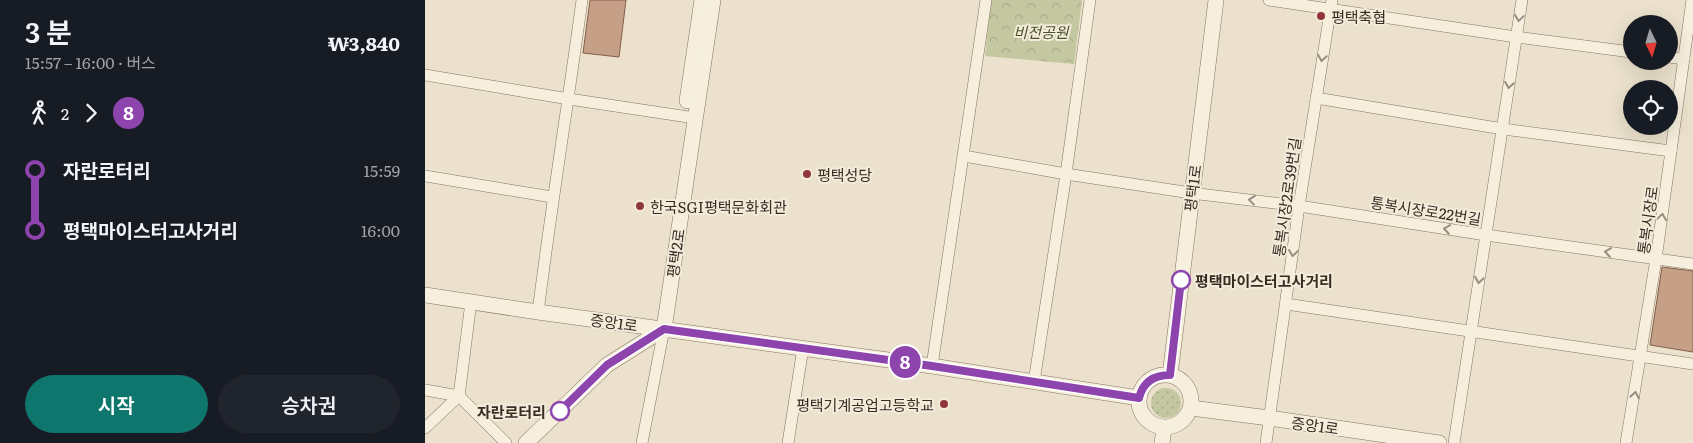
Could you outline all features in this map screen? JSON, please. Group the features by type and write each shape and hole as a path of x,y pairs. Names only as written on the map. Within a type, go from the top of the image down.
{"street":[{"path":"538,312 582,0"},
{"path":"425,75 690,117 702,0"},
{"name":"평택2로","path":"664,329 690,117 713,0"},
{"path":"932,366 986,0"},
{"path":"1034,382 1090,0"},
{"name":"평택1로","path":"1170,375 1216,0"},
{"path":"1269,0 1331,5 1516,37 1623,51"},
{"path":"1454,443 1521,0"},
{"name":"통복시장로","path":"1626,443 1656,259 1692,0"},
{"name":"통복시장2로39번길","path":"1266,443 1299,206 1331,5"},
{"path":"1678,58 1684,59"},
{"path":"1316,98 1503,129 1671,151"},
{"name":"통복시장로22번길","path":"963,156 1191,193 1299,206 1693,264"},
{"path":"425,176 553,197"},
{"name":"중앙1로","path":"425,295 932,366 1139,398"},
{"path":"425,428 459,396 471,302"},
{"path":"1286,304 1693,364"},
{"path":"526,443 607,365 664,329"},
{"path":"642,443 664,329"},
{"path":"788,443 803,348"},
{"path":"1163,375 1170,375 1188,387 1192,401 1188,415 1163,436 1141,412 1139,398 1141,391 1149,380 1163,375"},
{"path":"425,390 459,396 505,443"},
{"name":"중앙1로","path":"1191,408 1439,443"}],"green space":[{"name":"비전공원","path":"991,0 1082,0 1074,64 985,56"},
{"path":"1166,388 1177,392 1181,403 1177,414 1166,418 1155,414 1151,403 1155,392"}],"building":[{"path":"590,0 626,0 619,57 583,53"},
{"path":"1662,267 1693,271 1693,352 1650,345"}],"bus line":[{"name":"8","path":"560,411 607,365 664,329 932,366 1139,398 1141,391 1149,380 1163,375 1170,375 1181,280"}],"place":[{"name":"평택축협","path":"1321,16"},
{"name":"평택성당","path":"807,174"},
{"name":"한국SGI평택문화회관","path":"640,206"},
{"name":"평택마이스터고사거리","path":"1181,280"},
{"name":"평택기계공업고등학교","path":"944,404"},
{"name":"자란로터리","path":"560,411"}]}
